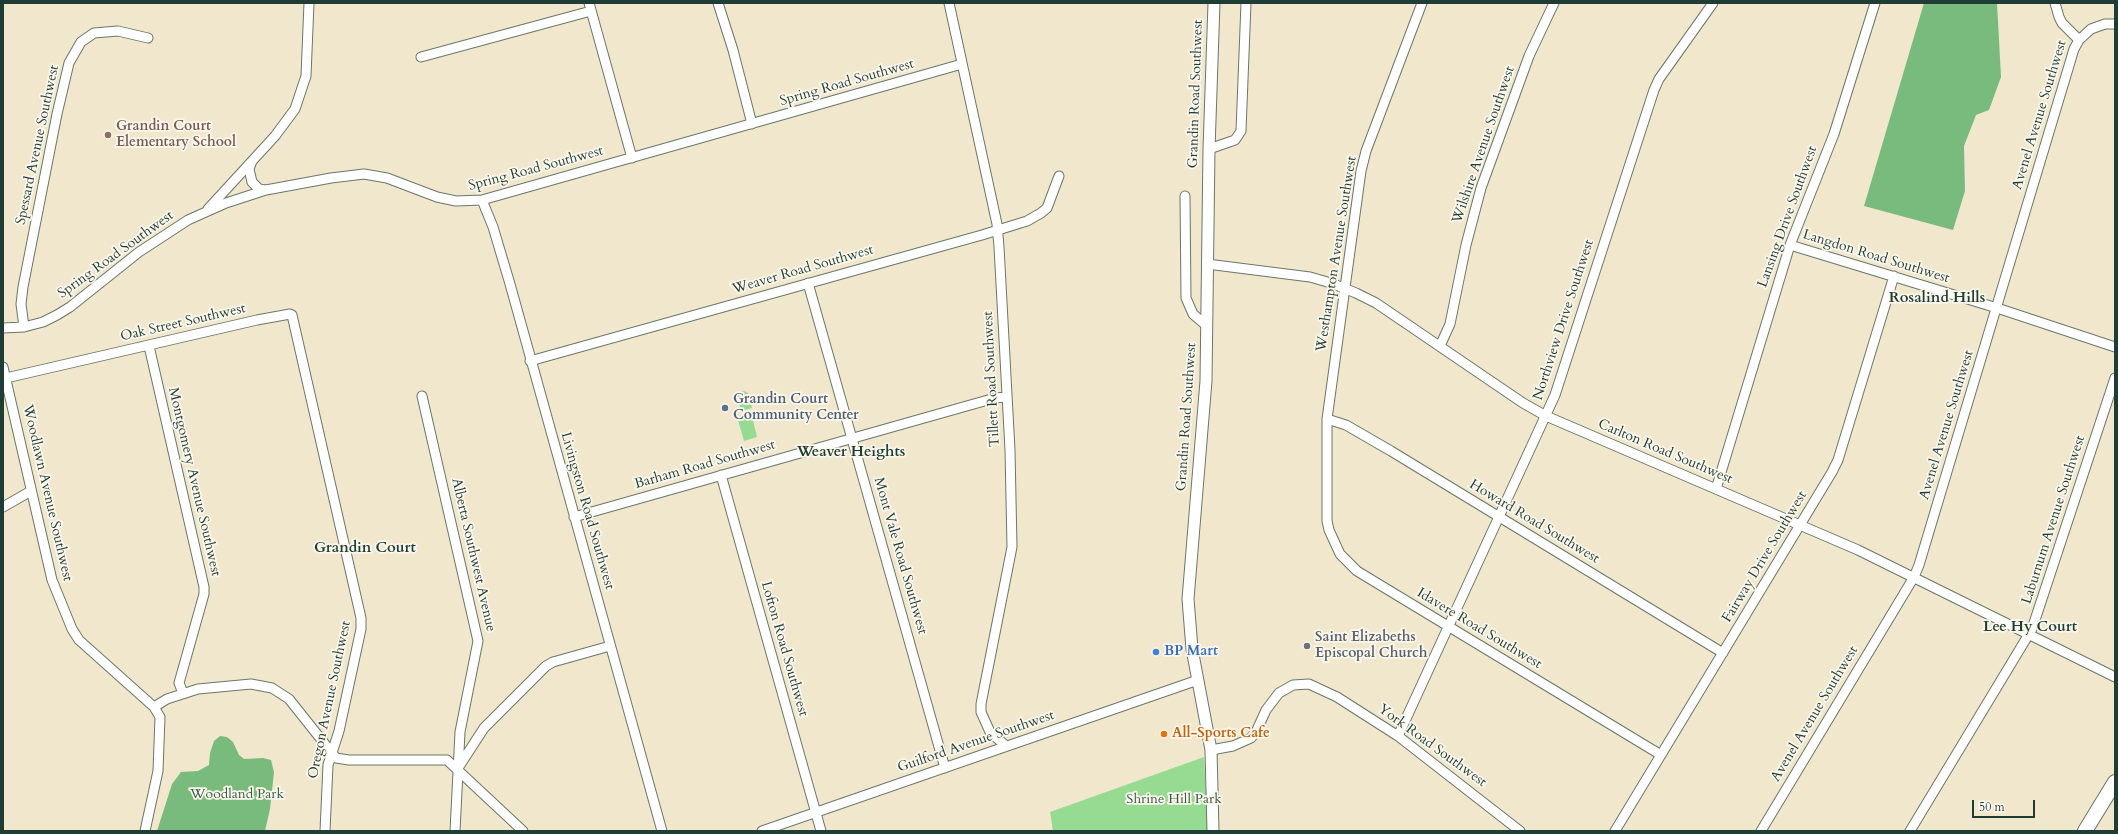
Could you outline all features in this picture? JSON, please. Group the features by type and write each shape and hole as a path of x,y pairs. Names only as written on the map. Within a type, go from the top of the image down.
{"main road":[{"path":"2085,831 2115,782"}],"street":[{"path":"205,211 285,125 298,103 306,76 309,3"},
{"path":"718,3 733,50 752,124"},
{"name":"Tillett Road Southwest","path":"949,3 998,230 1012,547 981,712 990,732 1006,746"},
{"name":"Grandin Road Southwest","path":"1214,3 1208,149 1207,326 1204,407 1188,599 1192,649 1211,750 1214,831"},
{"path":"1208,149 1235,140 1241,132 1246,3"},
{"name":"Westhampton Avenue Southwest","path":"1327,495 1327,419 1361,170 1366,152 1422,3"},
{"name":"Wilshire Avenue Southwest","path":"1440,346 1450,324 1466,245 1481,188 1529,56 1554,3"},
{"name":"Northview Drive Southwest","path":"1398,736 1500,517 1546,416 1564,372 1654,90 1659,79 1713,3"},
{"name":"Lansing Drive Southwest","path":"1716,489 1790,245 1834,134 1875,3"},
{"name":"Avenel Avenue Southwest","path":"1761,831 1914,577 1997,308 2074,49 2079,40 2058,17 2055,3"},
{"path":"422,57 590,7 632,158"},
{"path":"2079,40 2085,33 2098,25 2115,24"},
{"name":"Spessard Avenue Southwest","path":"24,327 21,309 23,288 57,114 69,63 81,42 94,33 118,31 148,38"},
{"name":"Spring Road Southwest","path":"3,328 24,327 43,322 70,307 139,252 169,231 205,211 266,190 330,178 364,174 387,178 437,196 456,201 482,200 962,64"},
{"path":"252,161 249,169 252,182 259,189 266,190"},
{"name":"Weaver Road Southwest","path":"530,361 1027,221 1042,213 1049,206 1059,176"},
{"path":"1186,196 1186,298 1193,314 1207,326"},
{"name":"Livingston Road Southwest","path":"482,200 493,227 510,284 530,361 662,831"},
{"name":"Langdon Road Southwest","path":"1790,245 1997,308 2115,347"},
{"name":"Carlton Road Southwest","path":"1207,264 1310,277 1344,288 1376,303 1523,403 1546,416 1801,524 1914,577 2115,677"},
{"name":"Fairway Drive Southwest","path":"1615,831 1801,524 1838,460 1894,276"},
{"name":"Mont Vale Road Southwest","path":"808,283 945,768"},
{"name":"Oak Street Southwest","path":"6,378 290,314 292,315 309,389"},
{"name":"Montgomery Avenue Southwest","path":"149,346 204,587 204,594 179,683 183,693"},
{"name":"Woodlawn Avenue Southwest","path":"3,367 52,580 72,629 79,640 154,707"},
{"name":"Laburnum Avenue Southwest","path":"1910,831 2029,635 2050,578 2115,378"},
{"name":"Oregon Avenue Southwest","path":"309,389 361,618 361,629 339,731 330,753 326,783 325,831"},
{"name":"Alberta Southwest Avenue","path":"422,396 478,641 460,732 455,831"},
{"name":"Barham Road Southwest","path":"574,516 995,398 1006,398"},
{"name":"Howard Road Southwest","path":"1327,419 1346,425 1723,653"},
{"name":"Lofton Road Southwest","path":"721,475 821,831"},
{"path":"3,507 31,491"},
{"name":"Idavere Road Southwest","path":"1327,495 1328,530 1332,540 1349,565 1661,755"},
{"path":"457,769 484,728 546,666 553,662 610,646"},
{"name":"Guilford Avenue Southwest","path":"762,831 1198,680"},
{"name":"York Road Southwest","path":"1211,750 1233,746 1251,738 1256,732 1266,710 1278,693 1286,687 1301,683 1316,687 1338,697 1398,736 1509,828 1520,831"},
{"path":"145,831 158,771 160,717 154,707 183,693 224,685 251,684 272,688 293,704 330,753 342,760 443,759 457,769 523,831"}],"green space":[{"path":"1924,3 1997,3 2001,77 1989,110 1976,115 1964,146 1965,191 1953,230 1864,206"},
{"path":"744,391 748,393 752,408 741,411 737,396 738,393"},
{"path":"752,416 757,437 744,441 738,420"},
{"name":"Woodland Park","path":"220,736 227,737 233,742 239,755 244,759 263,758 271,760 274,772 270,809 265,831 157,831 172,784 181,772 198,771 209,765 210,753 214,741"},
{"name":"Shrine Hill Park","path":"1204,757 1208,831 1053,831 1050,812"}],"place":[{"name":"Grandin Court Elementary School","path":"108,135"},
{"name":"Grandin Court Community Center","path":"725,408"},
{"name":"Saint Elizabeths Episcopal Church","path":"1307,646"},
{"name":"BP Mart","path":"1156,652"},
{"name":"All-Sports Cafe","path":"1164,734"}],"district":[{"name":"Rosalind Hills","path":"1937,299"},
{"name":"Weaver Heights","path":"851,453"},
{"name":"Grandin Court","path":"365,549"},
{"name":"Lee Hy Court","path":"2030,628"}]}
